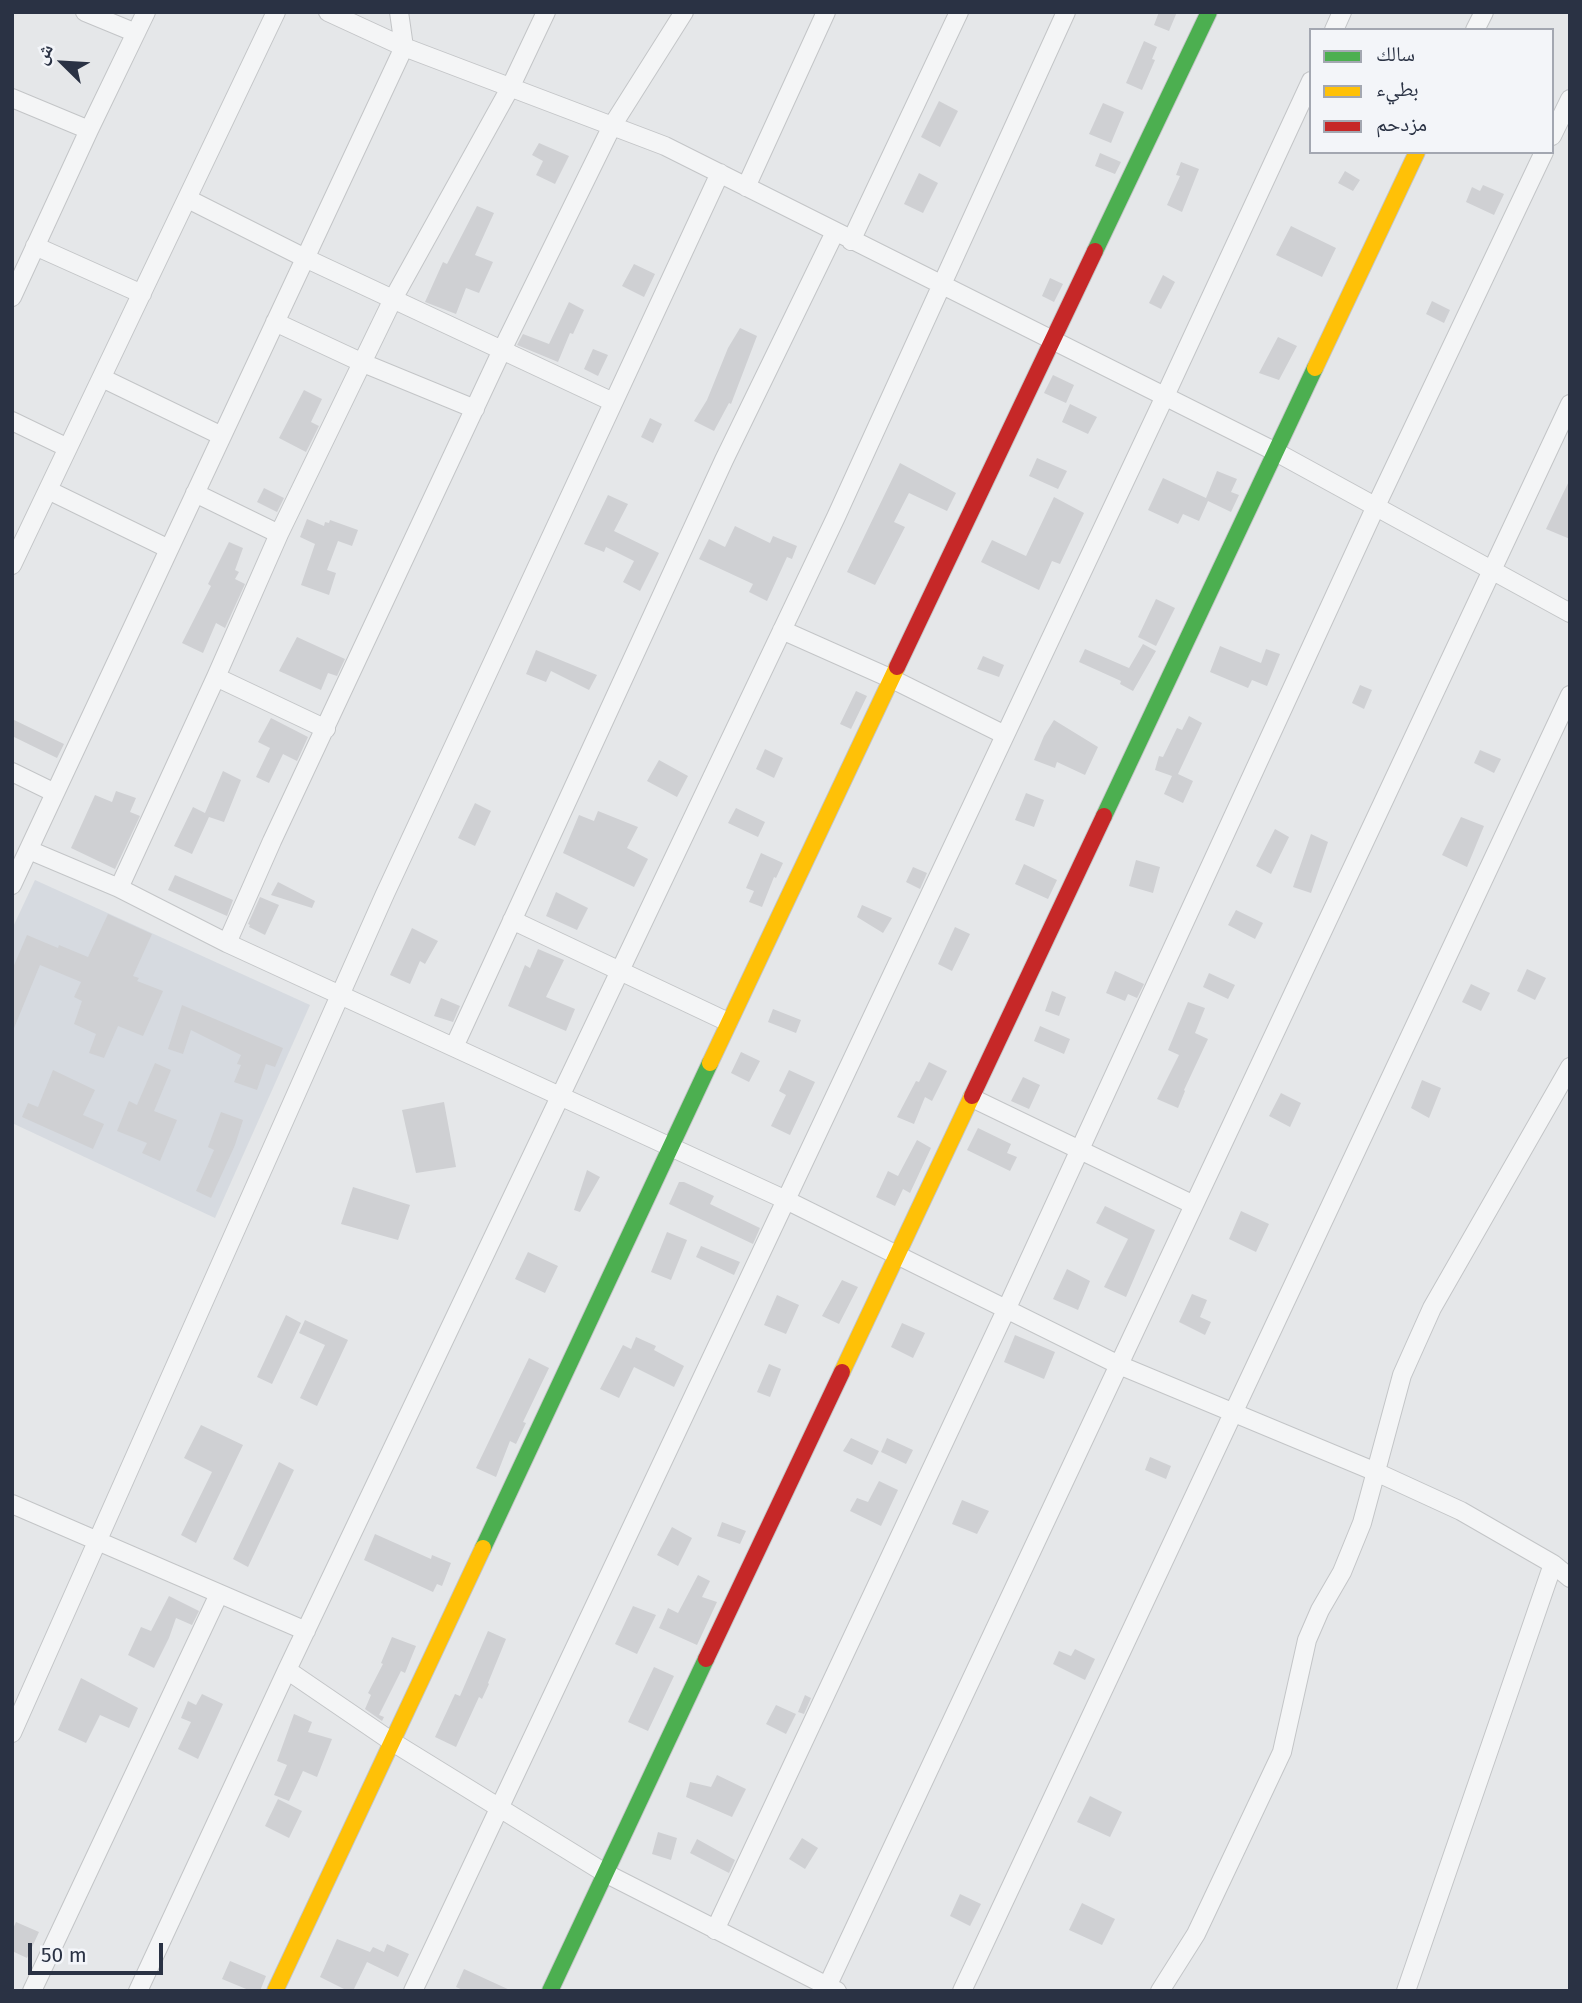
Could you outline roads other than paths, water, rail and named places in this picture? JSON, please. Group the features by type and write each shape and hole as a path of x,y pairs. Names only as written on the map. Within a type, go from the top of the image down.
{"street":[{"path":"85,12 136,33"},
{"path":"12,297 146,12"},
{"path":"12,565 276,12"},
{"path":"328,12 404,47 665,146 1276,452 1570,613"},
{"path":"12,885 404,47 399,12"},
{"path":"119,888 279,534 393,299 510,88 546,12"},
{"path":"227,943 502,350 612,126 684,12"},
{"path":"746,187 826,12"},
{"path":"454,1047 724,460 959,12"},
{"path":"138,1991 287,1670 782,629 1066,12"},
{"path":"275,1991 672,1148 728,1022 1209,12"},
{"path":"1335,28 1342,12"},
{"path":"1476,28 1484,12"},
{"path":"412,1991 500,1809 1309,85"},
{"path":"12,98 89,130"},
{"path":"1554,132 1570,99"},
{"path":"550,1991 1417,154"},
{"path":"715,1930 1006,1310 1376,506 1543,154"},
{"path":"12,1733 385,894 720,173"},
{"path":"188,199 305,258 613,402"},
{"path":"35,246 142,294"},
{"path":"275,323 475,409"},
{"path":"102,378 222,436"},
{"path":"287,1670 391,1741 606,1873 830,1989 1119,1365 1570,404"},
{"path":"12,421 68,448"},
{"path":"48,490 169,549"},
{"path":"195,493 279,534"},
{"path":"782,629 1005,735"},
{"path":"216,677 326,729"},
{"path":"962,1991 1570,695"},
{"path":"12,772 55,793"},
{"path":"29,850 119,888 227,943 786,1200 1119,1365 1377,1472 1461,1511 1553,1564 1570,1578"},
{"path":"512,920 728,1022"},
{"path":"1160,1991 1196,1934 1282,1752 1307,1640 1320,1610 1342,1572 1362,1523 1402,1375 1432,1308 1570,1067"},
{"path":"972,1098 1194,1205"},
{"path":"12,1504 306,1630"},
{"path":"1406,1991 1553,1564"},
{"path":"32,1991 219,1594"}]}
